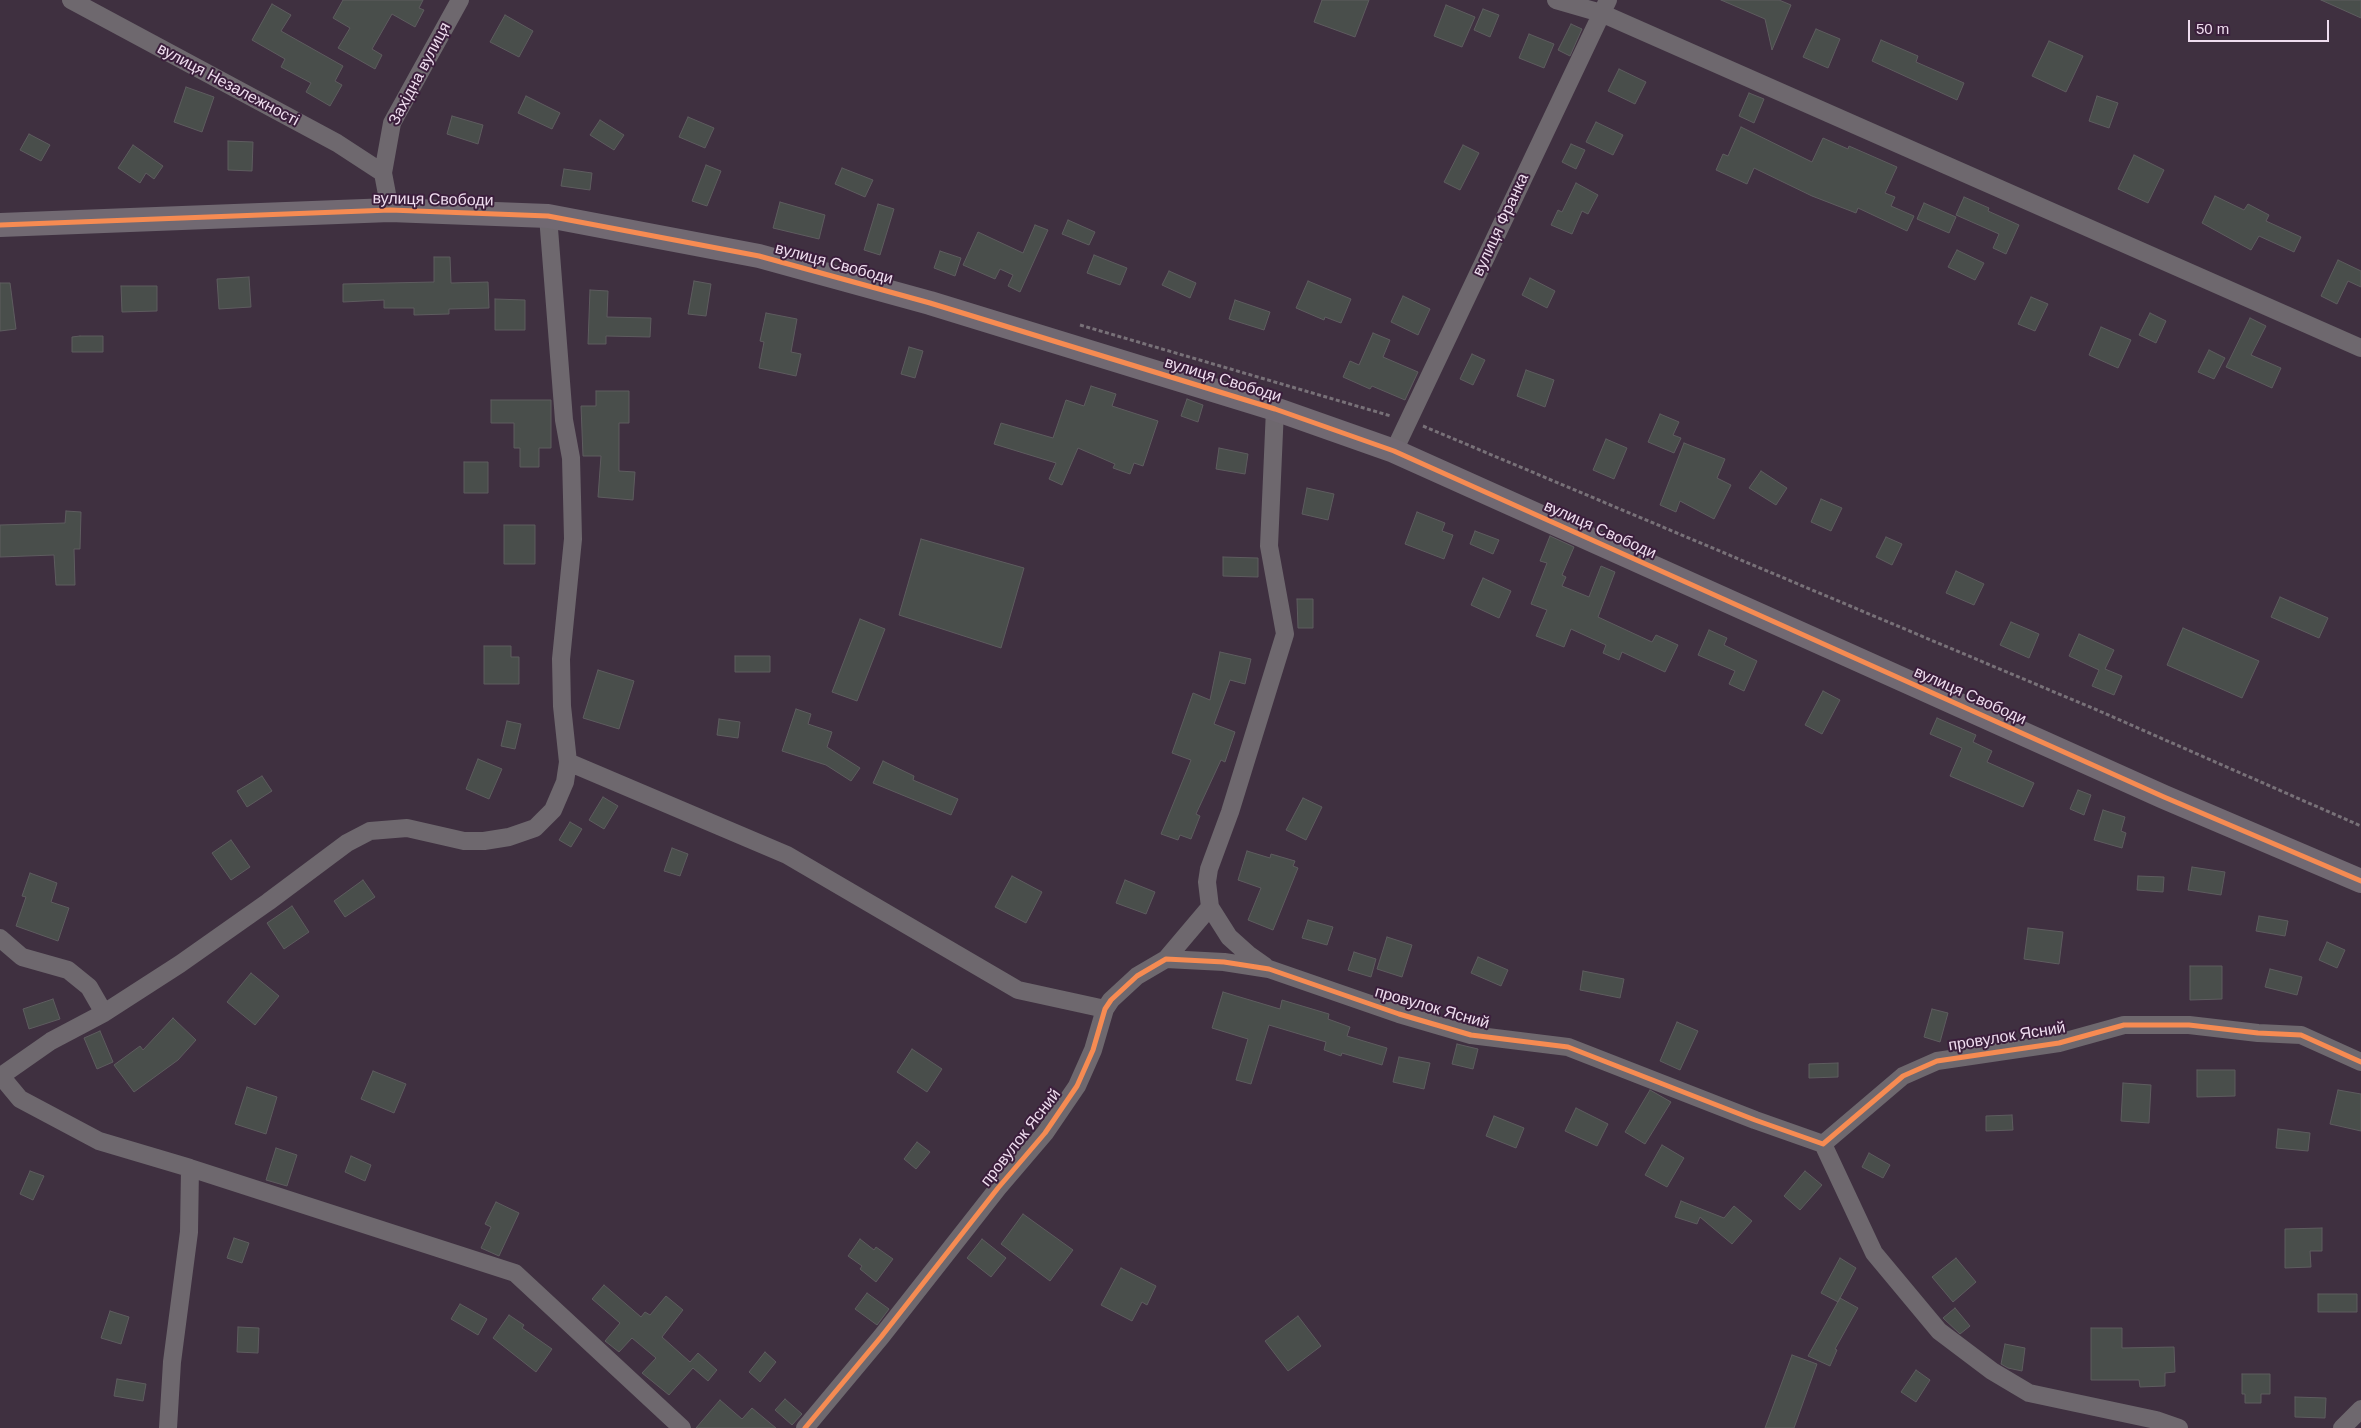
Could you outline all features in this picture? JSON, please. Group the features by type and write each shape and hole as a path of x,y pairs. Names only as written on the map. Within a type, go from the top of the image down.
{"street":[{"name":"вулиця Незалежності","path":"70,0 337,143 383,173"},
{"name":"Західна вулиця","path":"390,210 383,173 392,123 460,0"},
{"path":"1556,0 1604,6 2361,348"},
{"name":"вулиця Франка","path":"1394,451 1604,6"},
{"name":"вулиця Свободи","path":"0,225 390,210 548,216 777,261 930,303 1275,409 1394,451 2154,793 2361,881"},
{"path":"548,216 564,420 571,458 573,539 562,659 562,706 568,762 565,782 553,810 535,828 509,837 484,841 454,840 407,828 370,831 347,843 188,959 104,1013 51,1041 1,1076 20,1099 99,1141 190,1168 516,1273 682,1428"},
{"path":"1269,968 1248,954 1229,937 1210,906 1207,882 1209,869 1230,812 1285,634 1269,546 1275,409"},
{"path":"568,762 787,855 1018,990 1105,1009"},
{"path":"1166,959 1210,906"},
{"path":"0,938 22,957 68,970 89,987 104,1013"},
{"name":"провулок Ясний","path":"804,1428 881,1337 998,1188 1045,1133 1077,1086 1092,1050 1105,1009 1111,1000 1137,976 1166,959 1224,962 1269,968 1399,1014 1471,1035 1568,1047 1755,1120 1823,1144 1903,1076 1937,1061 2059,1043 2124,1025 2189,1025 2258,1033 2301,1035 2361,1062"},
{"path":"1823,1144 1874,1253 1939,1331 1992,1371 2029,1393 2156,1420 2179,1428"},
{"path":"168,1428 172,1362 189,1232 190,1168"},
{"path":"2342,1428 2361,1409"}],"path":[{"path":"1078,324 1340,399 1408,421 2097,710 2361,826"}],"building":[{"path":"343,0 423,0 419,8 424,10 415,27 392,14 372,49 382,55 375,69 338,48 350,28 333,18"},
{"path":"1322,0 1369,0 1355,37 1314,22"},
{"path":"1721,0 1779,0 1791,5 1772,50 1765,19"},
{"path":"2321,0 2361,0 2361,18"},
{"path":"272,4 291,15 281,31 343,66 335,81 342,85 330,106 306,92 311,83 281,67 285,59 252,40"},
{"path":"1446,5 1475,17 1462,47 1434,36"},
{"path":"1483,9 1499,15 1490,37 1474,30"},
{"path":"505,15 533,31 519,57 490,42"},
{"path":"1571,24 1582,29 1570,56 1558,50"},
{"path":"1816,29 1840,39 1828,68 1803,57"},
{"path":"1529,34 1554,44 1544,68 1519,58"},
{"path":"1881,40 1918,56 1916,62 1964,83 1957,100 1872,61"},
{"path":"2049,41 2083,56 2066,92 2032,76"},
{"path":"1619,69 1646,82 1635,104 1608,91"},
{"path":"186,87 214,97 202,132 174,122"},
{"path":"1749,93 1764,99 1754,123 1739,116"},
{"path":"526,96 560,113 552,129 518,113"},
{"path":"2097,96 2118,103 2109,128 2089,121"},
{"path":"452,116 483,125 478,144 447,134"},
{"path":"688,117 714,128 705,148 679,137"},
{"path":"600,120 624,135 614,150 590,135"},
{"path":"1596,122 1623,135 1613,155 1586,142"},
{"path":"1741,127 1812,162 1823,138 1848,149 1849,146 1897,167 1885,193 1895,197 1891,206 1914,216 1907,231 1858,208 1856,213 1812,196 1754,168 1747,184 1716,170 1723,154 1728,156"},
{"path":"29,134 50,145 41,161 20,150"},
{"path":"228,141 253,142 252,171 228,170"},
{"path":"1571,144 1585,150 1576,169 1562,162"},
{"path":"133,145 163,166 154,179 146,173 140,183 118,168"},
{"path":"1463,145 1479,153 1460,190 1444,182"},
{"path":"2134,155 2164,170 2148,203 2118,189"},
{"path":"706,165 721,171 707,206 692,201"},
{"path":"842,168 873,180 865,197 835,184"},
{"path":"564,169 592,173 590,190 561,186"},
{"path":"1576,183 1598,195 1588,214 1582,211 1572,234 1551,225 1558,210 1562,212"},
{"path":"2215,196 2244,210 2248,204 2269,215 2266,221 2301,237 2294,252 2259,236 2251,250 2202,223"},
{"path":"1964,197 1989,208 1988,211 2019,225 2006,254 1993,248 1999,234 1956,215"},
{"path":"780,202 825,215 819,239 773,228"},
{"path":"1924,203 1956,217 1949,233 1917,219"},
{"path":"878,204 894,209 880,255 864,250"},
{"path":"1068,220 1095,232 1089,245 1062,234"},
{"path":"1035,225 1048,230 1020,292 1008,286 1013,275 1000,269 995,279 963,265 978,232 1023,253"},
{"path":"1957,250 1984,263 1975,280 1948,267"},
{"path":"940,251 961,258 955,276 934,268"},
{"path":"1094,255 1127,268 1120,285 1087,273"},
{"path":"434,257 450,257 451,283 488,282 489,308 449,309 449,314 414,315 414,308 384,308 384,300 343,302 343,284 434,282"},
{"path":"2338,260 2361,271 2361,287 2348,281 2337,304 2321,296"},
{"path":"1169,271 1196,283 1190,298 1162,285"},
{"path":"249,277 251,307 219,309 217,279"},
{"path":"1530,278 1555,291 1547,308 1522,295"},
{"path":"694,281 711,284 706,316 688,314"},
{"path":"1308,281 1351,299 1341,323 1325,317 1324,320 1296,308"},
{"path":"0,283 10,283 16,329 0,331"},
{"path":"121,286 157,286 157,311 122,312"},
{"path":"590,290 608,291 607,317 651,318 650,337 606,336 606,344 588,344"},
{"path":"1403,296 1430,309 1418,335 1391,322"},
{"path":"2031,297 2048,304 2035,331 2018,324"},
{"path":"495,299 525,300 525,330 495,330"},
{"path":"1235,300 1270,312 1264,330 1229,319"},
{"path":"766,313 797,319 791,352 801,354 796,376 759,368 764,342 760,341"},
{"path":"2150,313 2166,321 2156,343 2139,335"},
{"path":"2250,318 2266,326 2251,355 2281,368 2272,388 2226,367"},
{"path":"2101,327 2131,340 2118,368 2089,355"},
{"path":"1373,333 1390,340 1383,357 1418,372 1405,400 1372,386 1370,389 1343,377 1350,361 1359,365"},
{"path":"103,336 103,352 72,352 72,337"},
{"path":"909,347 923,351 915,378 901,374"},
{"path":"2209,350 2225,358 2214,379 2198,372"},
{"path":"1472,354 1485,360 1473,385 1460,379"},
{"path":"1526,370 1554,380 1545,407 1517,396"},
{"path":"1091,386 1116,394 1112,406 1158,421 1143,466 1134,463 1130,474 1113,468 1115,464 1078,448 1062,485 1049,479 1056,463 994,444 1001,423 1053,438 1066,400 1084,406"},
{"path":"596,391 629,391 629,423 619,423 619,471 635,472 633,500 598,497 601,456 583,456 581,406 596,406"},
{"path":"1187,399 1203,405 1198,422 1181,416"},
{"path":"491,400 551,400 551,448 539,448 539,467 520,467 520,448 514,448 514,423 491,423"},
{"path":"1660,414 1679,422 1673,435 1681,438 1674,453 1648,442"},
{"path":"1606,439 1627,448 1614,479 1593,470"},
{"path":"1684,443 1725,459 1717,478 1731,485 1714,519 1680,501 1676,512 1660,505"},
{"path":"1219,448 1248,454 1245,474 1216,469"},
{"path":"464,462 488,462 488,493 464,493"},
{"path":"1761,471 1787,488 1776,505 1749,488"},
{"path":"1307,488 1334,494 1328,520 1302,514"},
{"path":"1821,499 1842,508 1831,531 1811,522"},
{"path":"66,511 81,512 80,549 74,549 75,585 56,585 54,555 0,557 0,525 65,523"},
{"path":"1417,512 1445,523 1442,531 1453,535 1444,559 1405,544"},
{"path":"504,525 535,525 535,564 504,564"},
{"path":"1475,531 1499,540 1493,554 1470,544"},
{"path":"1550,536 1574,547 1562,575 1566,577 1562,586 1589,597 1601,566 1615,572 1598,617 1652,642 1656,635 1678,645 1665,672 1622,652 1619,660 1603,653 1606,645 1571,629 1564,647 1536,636 1547,610 1531,604 1547,563 1540,561"},
{"path":"1886,537 1902,544 1892,565 1876,557"},
{"path":"921,539 1024,568 1001,648 899,615"},
{"path":"1223,557 1258,558 1258,577 1223,576"},
{"path":"1956,571 1984,584 1974,605 1946,593"},
{"path":"1483,578 1511,591 1499,618 1471,605"},
{"path":"2280,597 2328,618 2319,638 2271,617"},
{"path":"1297,599 1313,599 1313,628 1298,628"},
{"path":"860,619 885,629 857,701 832,692"},
{"path":"2011,622 2039,634 2029,658 2000,645"},
{"path":"2183,628 2259,661 2242,698 2167,665"},
{"path":"1709,630 1727,638 1724,645 1757,661 1744,691 1729,684 1735,671 1698,655"},
{"path":"2079,634 2114,650 2105,669 2122,676 2114,695 2092,686 2099,670 2069,656"},
{"path":"484,646 511,646 511,657 519,657 519,684 484,684"},
{"path":"1220,652 1251,659 1245,684 1230,680 1214,724 1235,732 1225,762 1221,760 1196,814 1200,816 1191,839 1180,835 1178,840 1161,834 1191,760 1172,753 1193,693 1210,700"},
{"path":"735,656 770,656 770,672 735,672"},
{"path":"598,670 634,681 619,729 583,718"},
{"path":"1823,691 1840,700 1822,734 1805,725"},
{"path":"796,709 811,714 808,724 832,732 827,747 860,768 851,781 826,765 782,751"},
{"path":"1937,718 1976,735 1973,742 1992,751 1987,762 2034,783 2023,807 1950,776 1962,748 1930,734"},
{"path":"719,719 740,722 738,738 717,735"},
{"path":"507,721 521,724 515,749 501,746"},
{"path":"478,759 502,769 489,799 466,789"},
{"path":"883,761 914,776 913,780 958,799 951,815 873,783"},
{"path":"262,776 272,791 247,807 237,791"},
{"path":"2078,790 2091,795 2084,815 2070,809"},
{"path":"603,797 618,806 604,829 589,820"},
{"path":"1303,798 1322,807 1306,840 1286,830"},
{"path":"2103,810 2125,817 2121,831 2126,833 2122,848 2094,840"},
{"path":"570,822 582,829 571,847 559,840"},
{"path":"231,840 250,867 231,880 212,853"},
{"path":"672,848 688,854 680,876 664,871"},
{"path":"1247,851 1270,858 1271,854 1295,861 1293,866 1298,868 1273,930 1248,920 1261,888 1238,880"},
{"path":"2192,867 2225,872 2221,895 2188,890"},
{"path":"30,873 57,883 51,902 69,908 58,941 16,926 26,897 22,896"},
{"path":"1012,876 1042,892 1026,923 995,907"},
{"path":"2138,876 2164,877 2163,892 2137,890"},
{"path":"363,880 375,897 345,917 334,901"},
{"path":"1125,880 1155,892 1146,914 1116,903"},
{"path":"292,906 309,932 284,949 267,923"},
{"path":"2259,916 2288,921 2285,936 2256,931"},
{"path":"1308,920 1333,927 1327,945 1302,938"},
{"path":"2028,928 2063,932 2059,964 2024,959"},
{"path":"1387,937 1412,945 1402,977 1377,969"},
{"path":"2327,942 2345,950 2337,968 2319,960"},
{"path":"1354,952 1376,959 1371,977 1348,970"},
{"path":"1478,957 1508,970 1501,986 1471,973"},
{"path":"2190,966 2222,966 2222,999 2190,1000"},
{"path":"2270,969 2302,977 2297,995 2265,987"},
{"path":"1583,971 1624,979 1620,998 1580,990"},
{"path":"251,973 279,996 255,1025 227,1002"},
{"path":"1223,992 1280,1009 1282,1000 1329,1014 1328,1019 1350,1027 1347,1036 1387,1048 1382,1065 1342,1053 1341,1056 1324,1050 1326,1042 1269,1025 1251,1084 1236,1080 1248,1039 1212,1028"},
{"path":"53,999 60,1019 29,1029 23,1009"},
{"path":"1932,1009 1948,1013 1940,1042 1924,1037"},
{"path":"173,1018 196,1040 178,1060 134,1092 114,1065 140,1046 143,1050"},
{"path":"1677,1022 1698,1031 1680,1070 1660,1061"},
{"path":"100,1031 113,1062 97,1069 84,1038"},
{"path":"1457,1044 1478,1049 1473,1069 1452,1064"},
{"path":"912,1049 942,1069 927,1092 897,1072"},
{"path":"1399,1057 1430,1063 1424,1089 1393,1082"},
{"path":"1838,1063 1838,1077 1809,1078 1809,1064"},
{"path":"2197,1070 2235,1070 2235,1096 2197,1097"},
{"path":"373,1071 406,1084 394,1113 361,1099"},
{"path":"2123,1083 2151,1085 2149,1123 2121,1121"},
{"path":"247,1087 277,1097 266,1134 235,1124"},
{"path":"1650,1090 1671,1102 1645,1144 1625,1132"},
{"path":"2338,1090 2361,1094 2361,1131 2330,1124"},
{"path":"1576,1108 1608,1124 1597,1146 1565,1131"},
{"path":"2012,1115 2013,1130 1986,1131 1986,1116"},
{"path":"1494,1116 1524,1128 1516,1148 1486,1136"},
{"path":"2278,1129 2310,1133 2308,1151 2276,1148"},
{"path":"917,1142 930,1152 916,1169 904,1159"},
{"path":"1662,1145 1684,1158 1667,1187 1645,1175"},
{"path":"276,1148 297,1155 287,1186 266,1180"},
{"path":"1869,1153 1890,1165 1883,1178 1862,1167"},
{"path":"351,1156 371,1165 365,1181 345,1172"},
{"path":"30,1171 44,1176 33,1200 20,1194"},
{"path":"1805,1171 1822,1185 1800,1210 1784,1196"},
{"path":"1681,1201 1724,1218 1734,1206 1752,1221 1732,1244 1700,1217 1697,1224 1675,1217"},
{"path":"496,1202 519,1213 499,1256 481,1248 491,1227 485,1224"},
{"path":"1023,1214 1073,1250 1050,1281 1001,1244"},
{"path":"2322,1228 2322,1251 2310,1251 2311,1267 2285,1268 2285,1229"},
{"path":"234,1238 249,1243 242,1263 227,1258"},
{"path":"860,1239 874,1250 876,1247 893,1259 876,1282 860,1269 862,1266 848,1256"},
{"path":"982,1239 1006,1258 991,1277 967,1258"},
{"path":"1840,1258 1856,1268 1838,1302 1821,1293"},
{"path":"1956,1258 1976,1282 1953,1302 1932,1277"},
{"path":"1121,1268 1156,1286 1147,1305 1142,1302 1132,1321 1101,1305"},
{"path":"604,1285 641,1317 645,1312 650,1315 666,1296 683,1310 662,1337 690,1362 698,1353 717,1370 708,1381 693,1368 669,1395 642,1373 656,1358 632,1338 619,1352 605,1341 620,1323 592,1299"},
{"path":"867,1293 889,1309 877,1325 855,1309"},
{"path":"2318,1294 2357,1294 2357,1312 2318,1312"},
{"path":"1840,1298 1858,1308 1835,1349 1837,1350 1830,1366 1808,1356"},
{"path":"460,1304 487,1319 478,1335 451,1319"},
{"path":"1955,1308 1970,1326 1960,1334 1943,1318"},
{"path":"110,1311 129,1317 121,1344 101,1338"},
{"path":"509,1315 524,1325 522,1328 552,1349 536,1372 493,1338"},
{"path":"1298,1316 1321,1346 1288,1371 1265,1341"},
{"path":"238,1327 259,1328 258,1353 237,1352"},
{"path":"2091,1328 2122,1328 2122,1348 2174,1347 2175,1372 2165,1373 2165,1386 2140,1387 2139,1380 2091,1380"},
{"path":"2005,1344 2025,1348 2022,1371 2008,1368 2001,1364"},
{"path":"765,1352 776,1362 760,1382 749,1372"},
{"path":"1792,1355 1817,1364 1794,1428 1765,1428"},
{"path":"1916,1370 1930,1380 1916,1402 1901,1392"},
{"path":"2242,1374 2270,1374 2270,1394 2261,1394 2261,1403 2245,1403 2245,1394 2242,1394"},
{"path":"117,1379 146,1384 143,1401 114,1396"},
{"path":"2295,1397 2326,1398 2325,1418 2295,1417"},
{"path":"785,1399 802,1414 792,1425 775,1410"},
{"path":"720,1400 742,1419 752,1408 776,1428 696,1428"}],"cycle path":[{"path":"0,225 390,210 548,216 759,256 930,303 1275,409 1394,451 2164,797 2361,881"},
{"path":"805,1428 881,1337 998,1188 1045,1133 1077,1086 1093,1050 1105,1009 1111,1000 1137,976 1166,959 1224,962 1269,969 1399,1014 1471,1035 1568,1047 1755,1120 1823,1144 1903,1076 1937,1061 2059,1043 2124,1025 2189,1025 2258,1033 2301,1035 2361,1062"}]}
